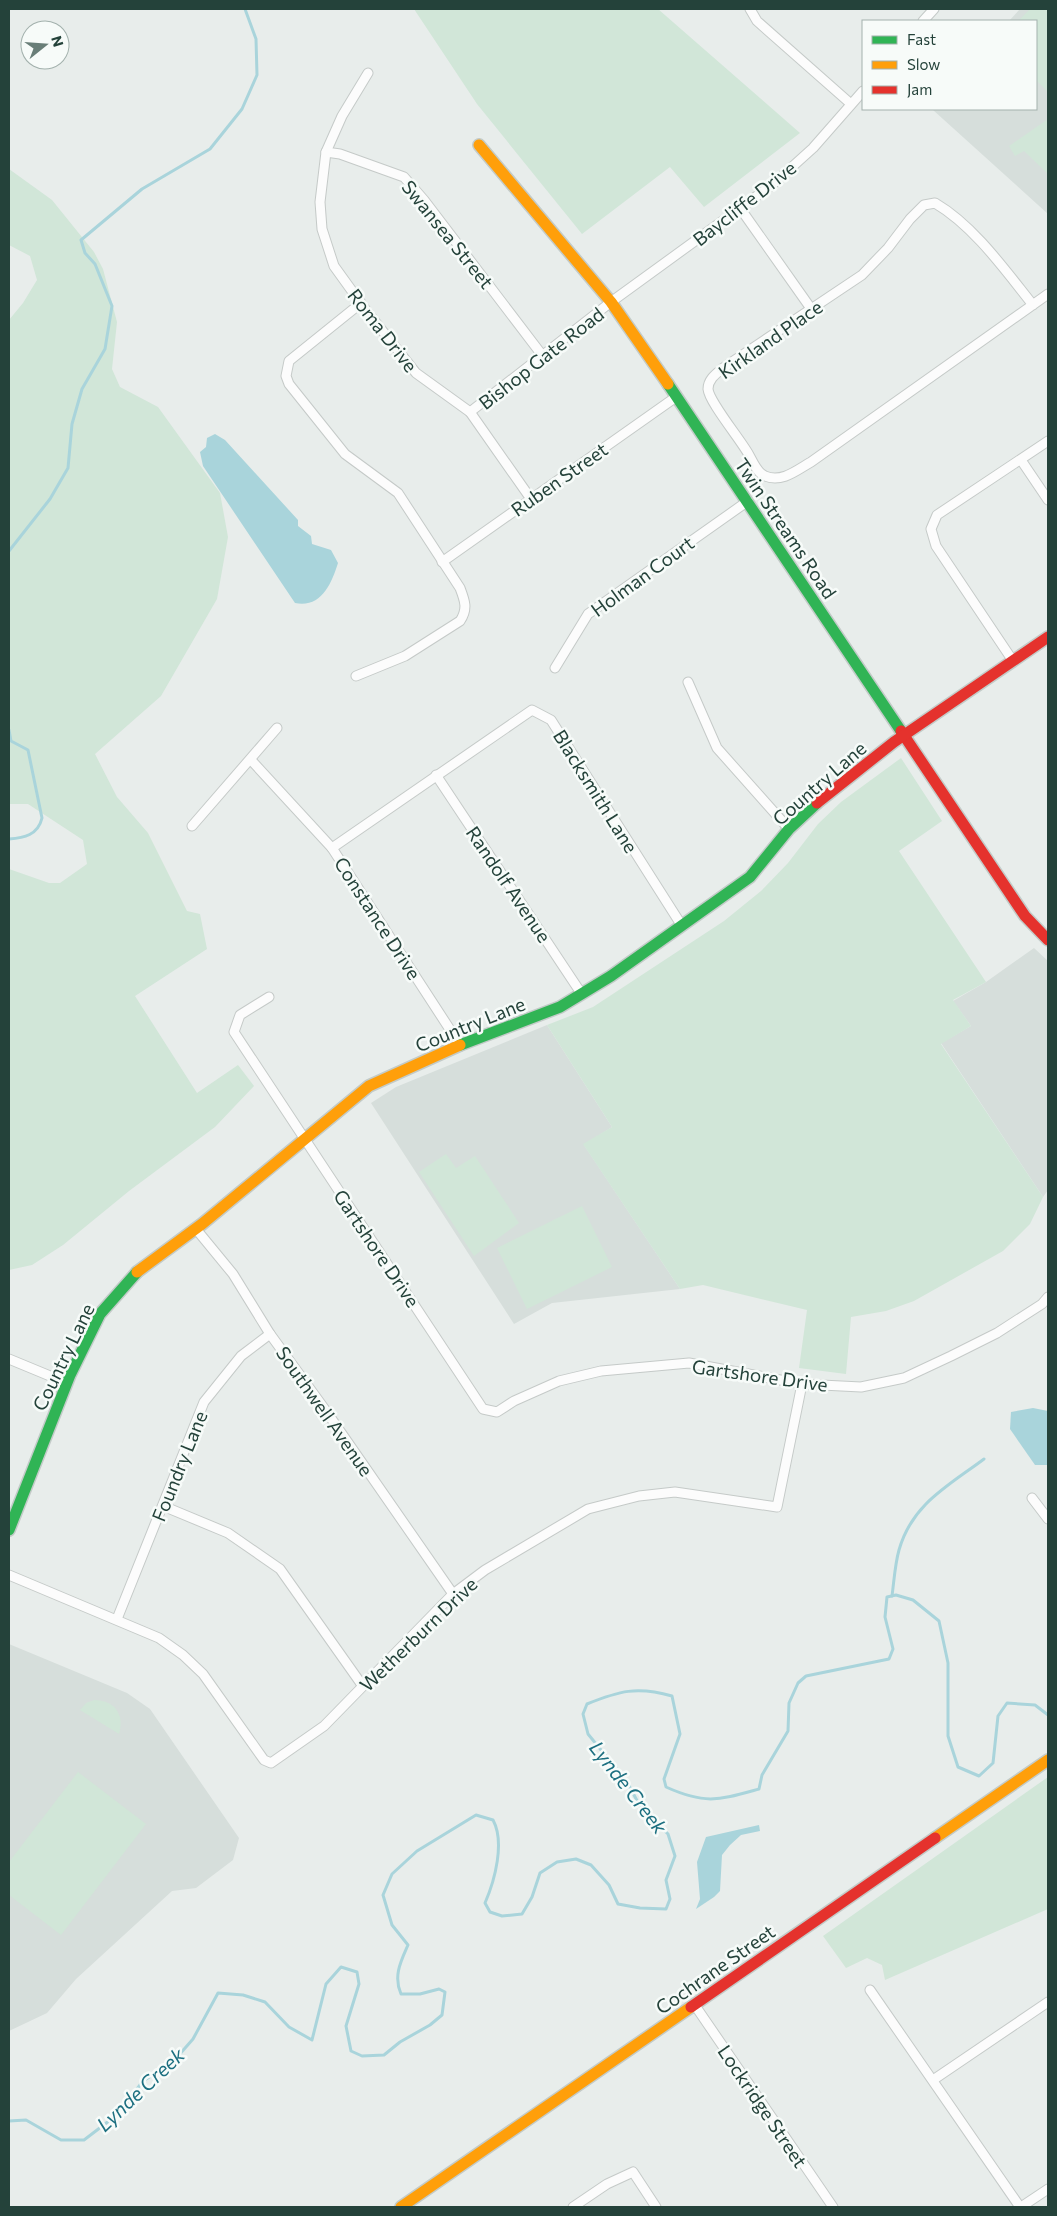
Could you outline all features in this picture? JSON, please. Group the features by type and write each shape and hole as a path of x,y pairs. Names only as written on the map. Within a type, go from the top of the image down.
{"street":[{"path":"750,9 757,21 851,104"},
{"path":"924,20 934,9"},
{"name":"Roma Drive","path":"368,73 342,116 326,152 320,202 322,229 334,266 416,373 470,412 531,500"},
{"name":"Baycliffe Drive","path":"611,302 772,184 813,148 862,91"},
{"name":"Twin Streams Road","path":"479,146 611,302 748,501 1025,916 1048,940"},
{"name":"Swansea Street","path":"326,152 340,154 404,177 424,200 542,355"},
{"name":"Kirkland Place","path":"1033,305 995,257 947,210 935,203 924,206 910,219 888,248 862,275 723,368 714,375 708,389 711,398 734,430 758,471 764,476 780,478 811,462 1033,305 1048,294"},
{"path":"740,208 812,310"},
{"name":"Bishop Gate Road","path":"470,412 611,302"},
{"path":"356,676 405,656 460,620 464,614 466,603 460,588 398,493 345,454 289,384 286,376 290,361 361,303"},
{"name":"Ruben Street","path":"442,562 676,396"},
{"path":"1013,661 936,546 931,529 937,515 1048,440"},
{"path":"1021,460 1048,500"},
{"name":"Holman Court","path":"555,668 588,614 748,501"},
{"name":"Country Lane","path":"9,1530 67,1383 100,1314 134,1274 196,1229 369,1086 460,1045 560,1007 611,976 750,877 789,829 811,808 894,742 1048,637"},
{"path":"688,682 717,748 789,829"},
{"name":"Blacksmith Lane","path":"436,775 532,710 551,720 682,926"},
{"path":"192,826 277,728"},
{"path":"251,760 332,848"},
{"name":"Constance Drive","path":"436,775 332,848 460,1045"},
{"name":"Randolf Avenue","path":"436,775 581,993"},
{"name":"Gartshore Drive","path":"269,996 240,1015 234,1032 484,1409 497,1412 514,1401 559,1381 601,1371 689,1363 802,1384 861,1387 904,1378 997,1333 1042,1304 1048,1297"},
{"name":"Southwell Avenue","path":"196,1229 233,1274 270,1334 453,1594"},
{"name":"Foundry Lane","path":"117,1619 204,1402 241,1356 270,1334"},
{"path":"9,1359 67,1383"},
{"name":"Wetherburn Drive","path":"9,1575 159,1638 183,1655 203,1674 264,1760 271,1763 324,1726 453,1594 485,1570 588,1509 639,1496 675,1492 777,1506 802,1384"},
{"path":"1032,1498 1048,1520"},
{"path":"163,1506 228,1533 280,1569 362,1685"},
{"name":"Cochrane Street","path":"401,2207 1048,1760"},
{"path":"870,1990 1020,2207 1048,2189"},
{"path":"933,2080 1048,2002"},
{"name":"Lockridge Street","path":"694,2004 833,2207"},
{"path":"573,2207 607,2184 633,2172 656,2207"}],"shaded area":[{"path":"1020,9 1048,9 1048,214 933,110 1037,110 1037,20 1010,20"},
{"path":"1034,948 1048,961 1048,1190 1043,1197 941,1043 971,1026 953,1001 986,982"},
{"path":"547,1025 612,1127 584,1145 680,1289 552,1303 514,1324 371,1103 396,1087"},
{"path":"9,1644 127,1693 150,1709 239,1838 233,1860 196,1888 172,1891 76,1979 47,2013 9,2031"}],"green space":[{"path":"414,9 658,9 800,133 704,207 670,167 582,234 477,104"},
{"path":"1030,9 1048,9 1048,92 1037,81 1037,20 1019,20"},
{"path":"1048,119 1048,174 1024,151 1015,156 1009,146"},
{"path":"9,169 52,200 94,252 103,269 117,322 112,369 120,387 158,407 220,493 228,537 217,599 161,696 95,754 117,797 148,833 187,911 200,914 207,949 135,996 197,1093 238,1065 254,1086 215,1127 129,1191 63,1245 32,1265 9,1270 9,869 49,883 60,883 87,864 83,840 28,804 9,804 9,320 23,303 37,280 30,256 9,245"},
{"path":"901,758 942,821 899,851 986,982 953,1000 971,1026 941,1044 1043,1197 1030,1224 1003,1251 914,1301 886,1311 851,1317 846,1374 799,1368 807,1310 703,1285 680,1289 583,1144 612,1127 547,1025 593,1007 724,921 761,891 788,863 818,824 841,802"},
{"path":"446,1154 456,1168 475,1156 519,1223 474,1256 419,1172"},
{"path":"582,1206 612,1267 527,1309 497,1248"},
{"path":"94,1700 107,1702 119,1714 119,1734 80,1710 86,1703"},
{"path":"78,1772 146,1824 61,1935 9,1895 9,1862"},
{"path":"1048,1777 1048,1909 885,1980 882,1965 867,1958 846,1968 823,1936"}],"water":[{"path":"215,434 225,440 298,520 298,526 311,536 312,544 331,550 338,563 324,593 312,602 304,604 295,603 203,466 200,452 206,447 207,438"},
{"path":"1033,1408 1048,1411 1048,1465 1035,1465 1010,1429 1011,1412"},
{"path":"759,1825 760,1831 741,1835 722,1855 720,1891 696,1909 700,1899 697,1862 706,1837"}],"waterway":[{"path":"9,551 50,499 68,468 72,424 82,389 105,349 112,306 95,264 85,253 81,240 142,189 210,149 242,109 257,75 256,39 245,9"},
{"path":"9,730 11,741 28,750 42,818 34,832 20,838 9,839"},
{"path":"892,1596 899,1550 913,1520 933,1497 984,1459"},
{"name":"Lynde Creek","path":"9,2121 26,2120 61,2140 84,2140 118,2114 143,2081 172,2063 193,2039 218,1993 243,1995 265,2002 289,2027 312,2040 326,1984 341,1967 357,1972 359,1984 346,2026 351,2051 362,2056 384,2055 400,2042 430,2025 442,2015 445,1992 439,1989 420,1994 401,1994 398,1975 408,1945 392,1925 383,1895 392,1874 417,1851 476,1815 493,1820 497,1829 497,1861 485,1903 490,1912 502,1916 522,1914 532,1897 540,1873 557,1862 576,1859 591,1865 609,1885 618,1904 640,1908 666,1909 670,1899 666,1880 675,1856 668,1834 641,1808 627,1782 588,1734 583,1714 587,1704 628,1691 648,1691 672,1696 680,1734 664,1779 666,1787 680,1793 712,1799 759,1789 762,1775 788,1731 789,1703 798,1683 806,1676 889,1659 893,1649 885,1617 887,1597 896,1595 913,1600 939,1621 948,1663 948,1736 958,1767 979,1776 993,1763 998,1716 1007,1703 1035,1705 1048,1715"}],"traffic: fast":[{"path":"668,384 901,731"},
{"path":"460,1045 560,1007 611,976 750,877 789,829 817,803"},
{"path":"9,1530 70,1375 100,1314 137,1272"}],"traffic: slow":[{"path":"479,145 611,302 668,384"},
{"path":"137,1272 202,1224 369,1086 460,1045"},
{"path":"935,1838 1048,1760"},
{"path":"401,2207 691,2007"}],"traffic: jam":[{"path":"817,803 894,742 1048,637"},
{"path":"901,731 1025,916 1048,940"},
{"path":"691,2007 935,1838"}]}
